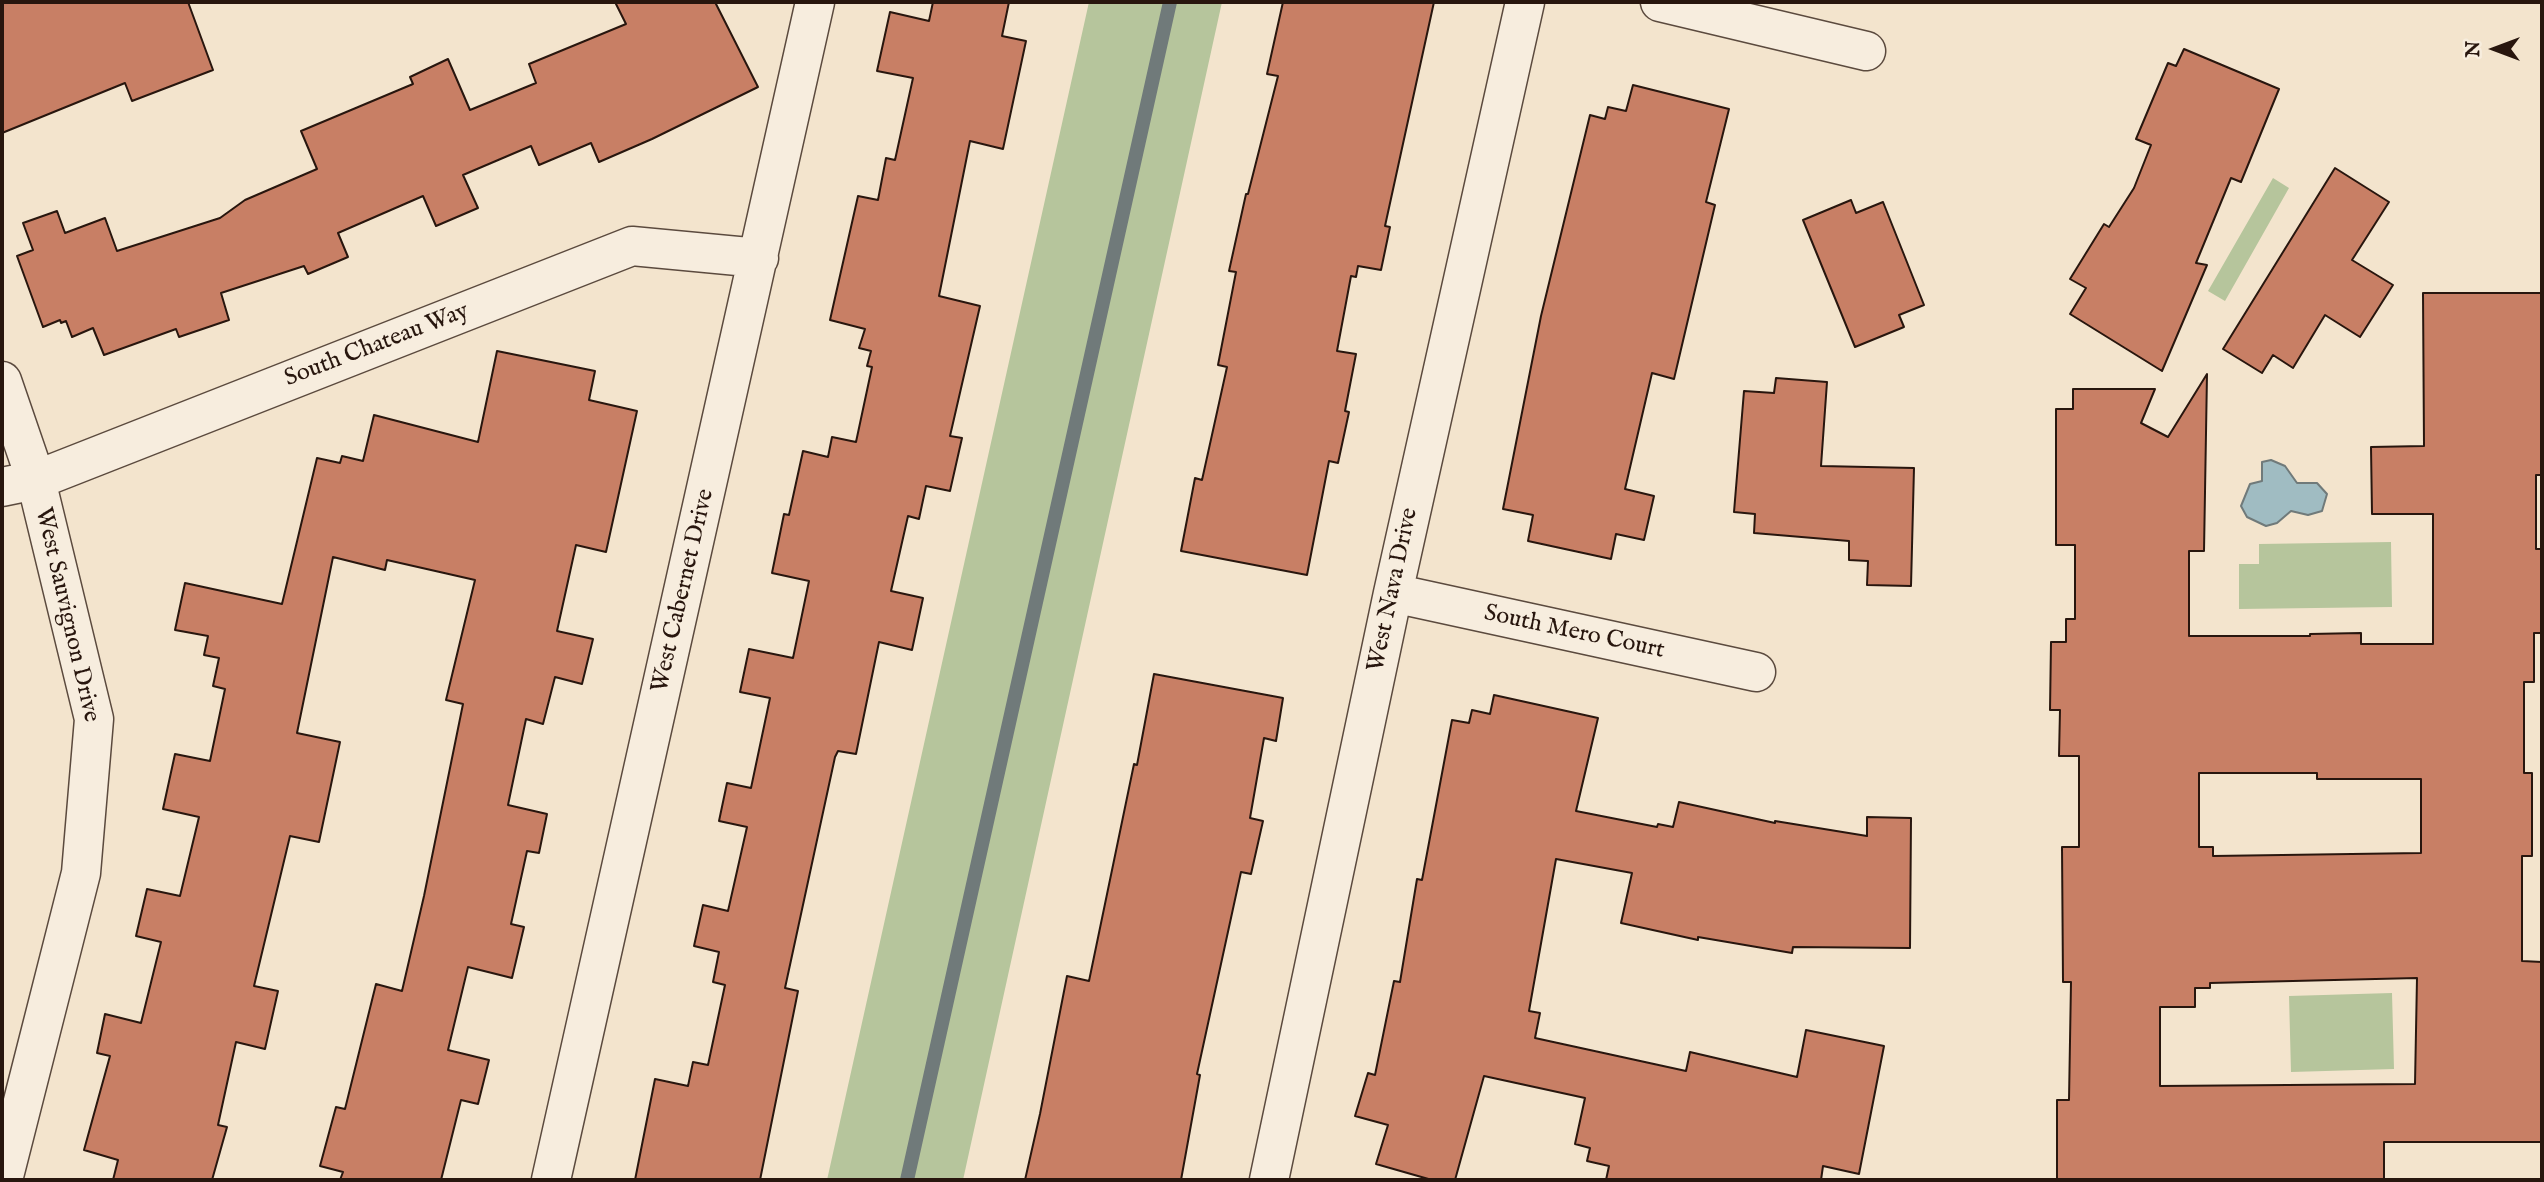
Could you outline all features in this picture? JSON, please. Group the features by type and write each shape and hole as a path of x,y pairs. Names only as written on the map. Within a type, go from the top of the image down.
{"street":[{"name":"West Cabernet Drive","path":"551,1180 815,2"},
{"name":"West Nava Drive","path":"1269,1180 1393,593 1525,2"},
{"path":"1660,2 1866,51"},
{"name":"South Chateau Way","path":"19,483 632,246 759,258"},
{"name":"West Sauvignon Drive","path":"2,381 19,483 94,719 81,873 3,1180"},
{"name":"South Mero Court","path":"1393,593 1756,672"}],"green space":[{"path":"1089,2 1222,2 963,1180 827,1180"},
{"path":"2273,178 2289,188 2225,301 2208,291"},
{"path":"2391,542 2392,607 2239,609 2239,564 2259,564 2259,544"},
{"path":"2392,993 2394,1069 2291,1072 2289,996"}],"water":[{"path":"2271,460 2285,466 2297,483 2317,483 2327,494 2322,511 2308,515 2291,511 2277,523 2266,526 2247,517 2241,506 2250,484 2262,481 2262,462"}],"building":[{"path":"2,2 188,2 213,70 132,101 125,83 2,133"},
{"path":"615,2 715,2 758,87 599,162 591,143 539,165 531,146 463,175 478,208 436,226 423,196 338,233 348,257 308,274 304,266 221,293 229,320 179,337 176,329 104,355 93,328 72,337 66,321 61,323 60,320 43,327 17,256 33,250 23,223 57,211 65,233 105,218 117,251 220,218 245,200 317,169 301,131 413,84 410,77 448,59 470,110 536,83 529,64 626,24"},
{"path":"933,2 1009,2 1002,36 1026,41 1003,149 970,141 939,296 980,306 950,436 962,438 950,491 926,486 919,519 908,516 891,591 923,598 912,650 879,642 856,754 838,751 835,757 785,988 798,991 760,1180 635,1180 655,1079 688,1086 693,1062 708,1065 725,985 713,982 719,952 694,946 703,905 728,911 747,827 719,821 727,783 751,788 770,698 740,692 749,649 793,658 809,581 772,573 784,514 789,515 803,451 828,457 832,437 856,442 872,367 867,366 871,351 859,348 865,329 830,320 858,196 878,200 886,158 895,160 913,78 877,71 890,12 929,21"},
{"path":"1283,2 1434,2 1385,226 1390,227 1381,270 1358,266 1356,277 1351,276 1337,351 1356,354 1345,411 1349,412 1338,463 1329,461 1307,575 1181,551 1195,478 1202,480 1227,367 1218,365 1236,272 1229,271 1246,194 1278,76 1267,74"},
{"path":"2184,49 2279,89 2241,182 2231,178 2196,263 2207,265 2162,371 2070,314 2086,288 2070,279 2104,224 2109,227 2134,188 2151,145 2136,139 2168,63 2176,66"},
{"path":"1633,85 1729,109 1706,202 1715,205 1674,379 1652,373 1625,489 1654,496 1644,540 1616,534 1611,559 1528,541 1533,515 1503,509 1541,316 1590,115 1605,119 1608,107 1626,111"},
{"path":"2335,168 2389,202 2352,260 2393,285 2360,337 2325,315 2293,368 2273,355 2262,373 2223,349"},
{"path":"1851,200 1856,213 1883,202 1924,305 1899,315 1904,327 1855,347 1803,220"},
{"path":"2423,293 2542,293 2542,475 2536,475 2536,549 2542,549 2542,633 2534,633 2534,682 2524,682 2524,773 2532,773 2532,856 2522,856 2522,961 2542,962 2542,1142 2384,1142 2384,1180 2057,1180 2057,1100 2069,1100 2071,982 2063,982 2062,847 2079,847 2079,756 2059,756 2060,710 2050,710 2051,642 2066,642 2066,619 2075,619 2075,545 2056,545 2056,409 2073,409 2073,389 2155,389 2141,423 2168,437 2207,374 2204,551 2189,551 2189,636 2310,636 2361,633 2361,644 2433,644 2433,514 2372,514 2371,447 2424,446","holes":["2199,773 2317,773 2317,779 2421,779 2421,853 2213,856 2213,847 2199,847","2417,978 2415,1084 2160,1086 2160,1007 2195,1007 2195,988 2210,988 2210,983"]},
{"path":"497,351 595,371 589,400 637,411 606,552 576,545 557,631 593,639 582,684 555,677 543,724 526,719 508,805 547,814 539,853 527,851 511,924 524,927 512,978 468,967 448,1050 489,1060 478,1104 461,1100 441,1180 340,1180 343,1172 320,1166 336,1107 345,1109 376,984 402,991 463,704 446,700 475,580 387,560 385,570 333,557 297,733 340,742 319,842 290,836 254,986 278,991 265,1049 236,1042 218,1125 227,1127 212,1180 113,1180 118,1160 84,1150 110,1056 97,1053 105,1014 141,1023 161,942 136,936 147,889 180,896 199,817 163,809 175,754 210,761 225,689 213,686 219,658 204,655 208,636 175,630 185,583 282,604 317,458 340,463 342,456 363,461 374,415 478,442"},
{"path":"1776,378 1827,382 1821,466 1914,468 1911,586 1867,585 1868,561 1849,560 1849,541 1754,533 1755,514 1734,512 1744,391 1774,393"},
{"path":"1154,674 1283,698 1276,741 1264,738 1250,818 1263,821 1251,874 1241,872 1197,1074 1200,1075 1181,1180 1025,1180 1067,976 1089,981 1134,764 1137,765"},
{"path":"1494,695 1598,718 1576,811 1657,827 1658,824 1673,827 1679,802 1775,823 1867,836 1867,817 1911,818 1910,948 1793,947 1792,953 1698,937 1698,940 1621,923 1632,873 1556,859 1529,1011 1540,1013 1535,1038 1686,1071 1690,1052 1797,1077 1806,1030 1884,1046 1859,1174 1823,1166 1821,1180 1606,1180 1609,1166 1587,1161 1590,1148 1575,1144 1585,1098 1484,1076 1455,1180 1432,1180 1376,1164 1388,1125 1355,1116 1368,1073 1375,1075 1394,981 1400,982 1417,879 1422,880 1452,720 1469,723 1472,710 1490,714"}],"waterway":[{"path":"907,1180 1170,2"}]}
